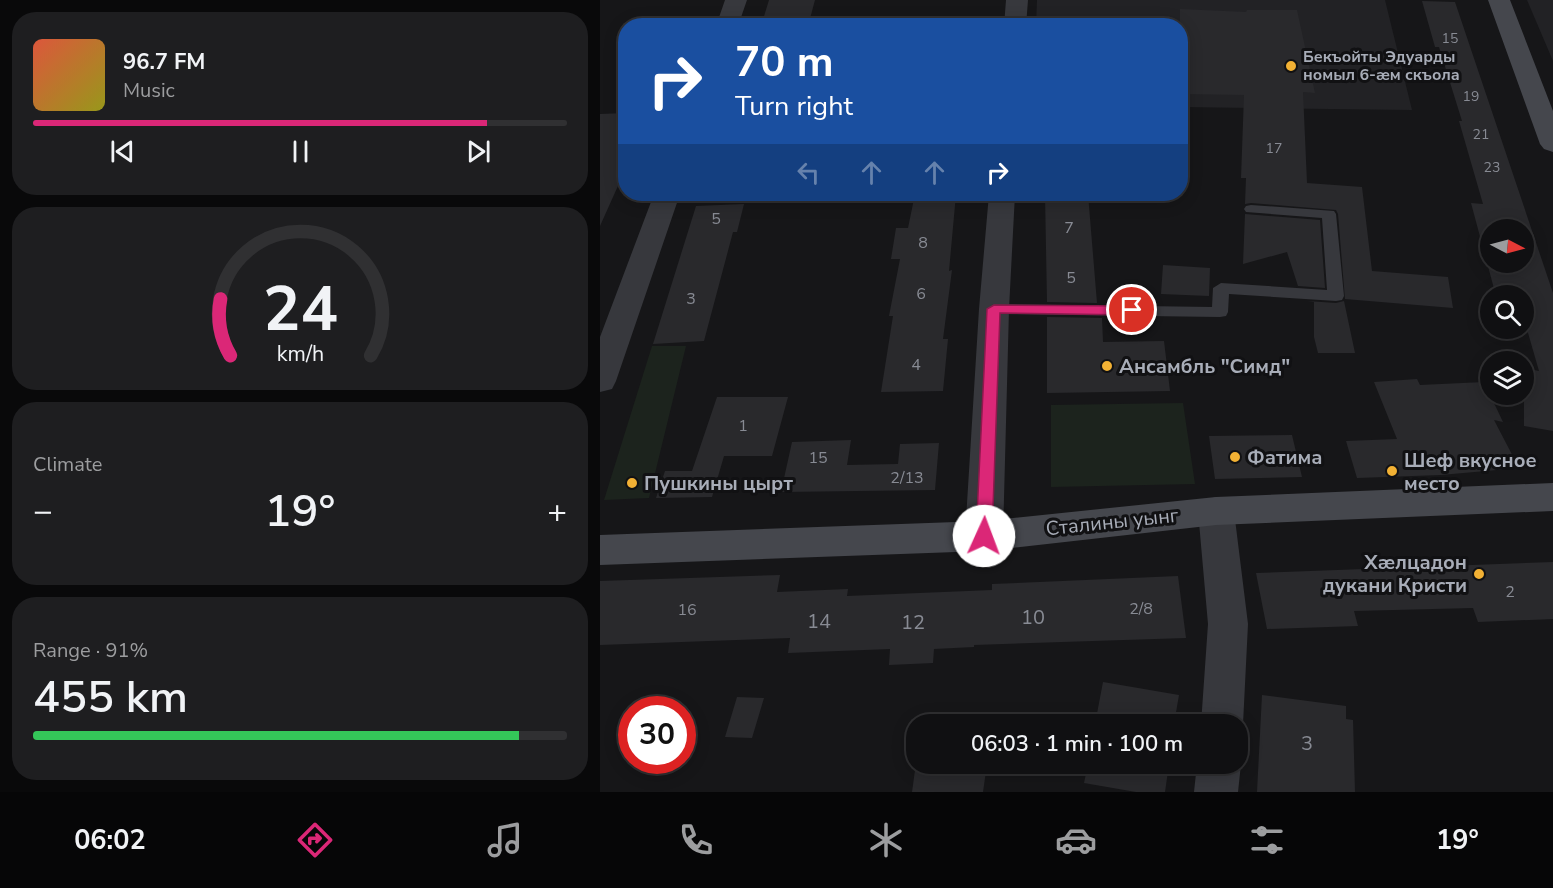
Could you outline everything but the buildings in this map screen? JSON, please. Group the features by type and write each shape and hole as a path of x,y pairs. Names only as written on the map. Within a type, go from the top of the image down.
{"main road":[{"path":"1499,0 1553,144"},
{"name":"Сталины уынг","path":"600,550 984,536 1216,511 1553,497"}],"street":[{"path":"730,18 736,0"},
{"path":"1016,18 1017,0"},
{"path":"600,381 664,201"},
{"path":"984,536 994,309 1002,201"},
{"path":"1216,511 1228,624 1223,714"},
{"path":"1216,792 1218,774"}],"lane":[{"path":"994,309 1220,312 1221,288 1336,296 1329,214 1251,208"}],"shaded area":[{"name":"Бекъойты Эдуарды номыл 6-æм скъола","path":"1037,0 1385,0 1412,110 1188,107 1188,18 1036,18"},
{"path":"1527,0 1553,0 1553,61"},
{"path":"652,346 686,346 649,498 604,500"},
{"path":"1183,403 1195,484 1051,487 1051,405"}],"place":[{"name":"Бекъойты Эдуарды номыл 6-æм скъола","path":"1291,66"},
{"name":"Ансамбль \"Симд\"","path":"1107,366"},
{"name":"Фатима","path":"1235,457"},
{"name":"Шеф вкусное место","path":"1392,471"},
{"name":"Пушкины цырт","path":"632,483"},
{"name":"Хæлцадон дукани Кристи","path":"1479,574"}],"route":[{"path":"984,536 994,309 1132,310"}]}
